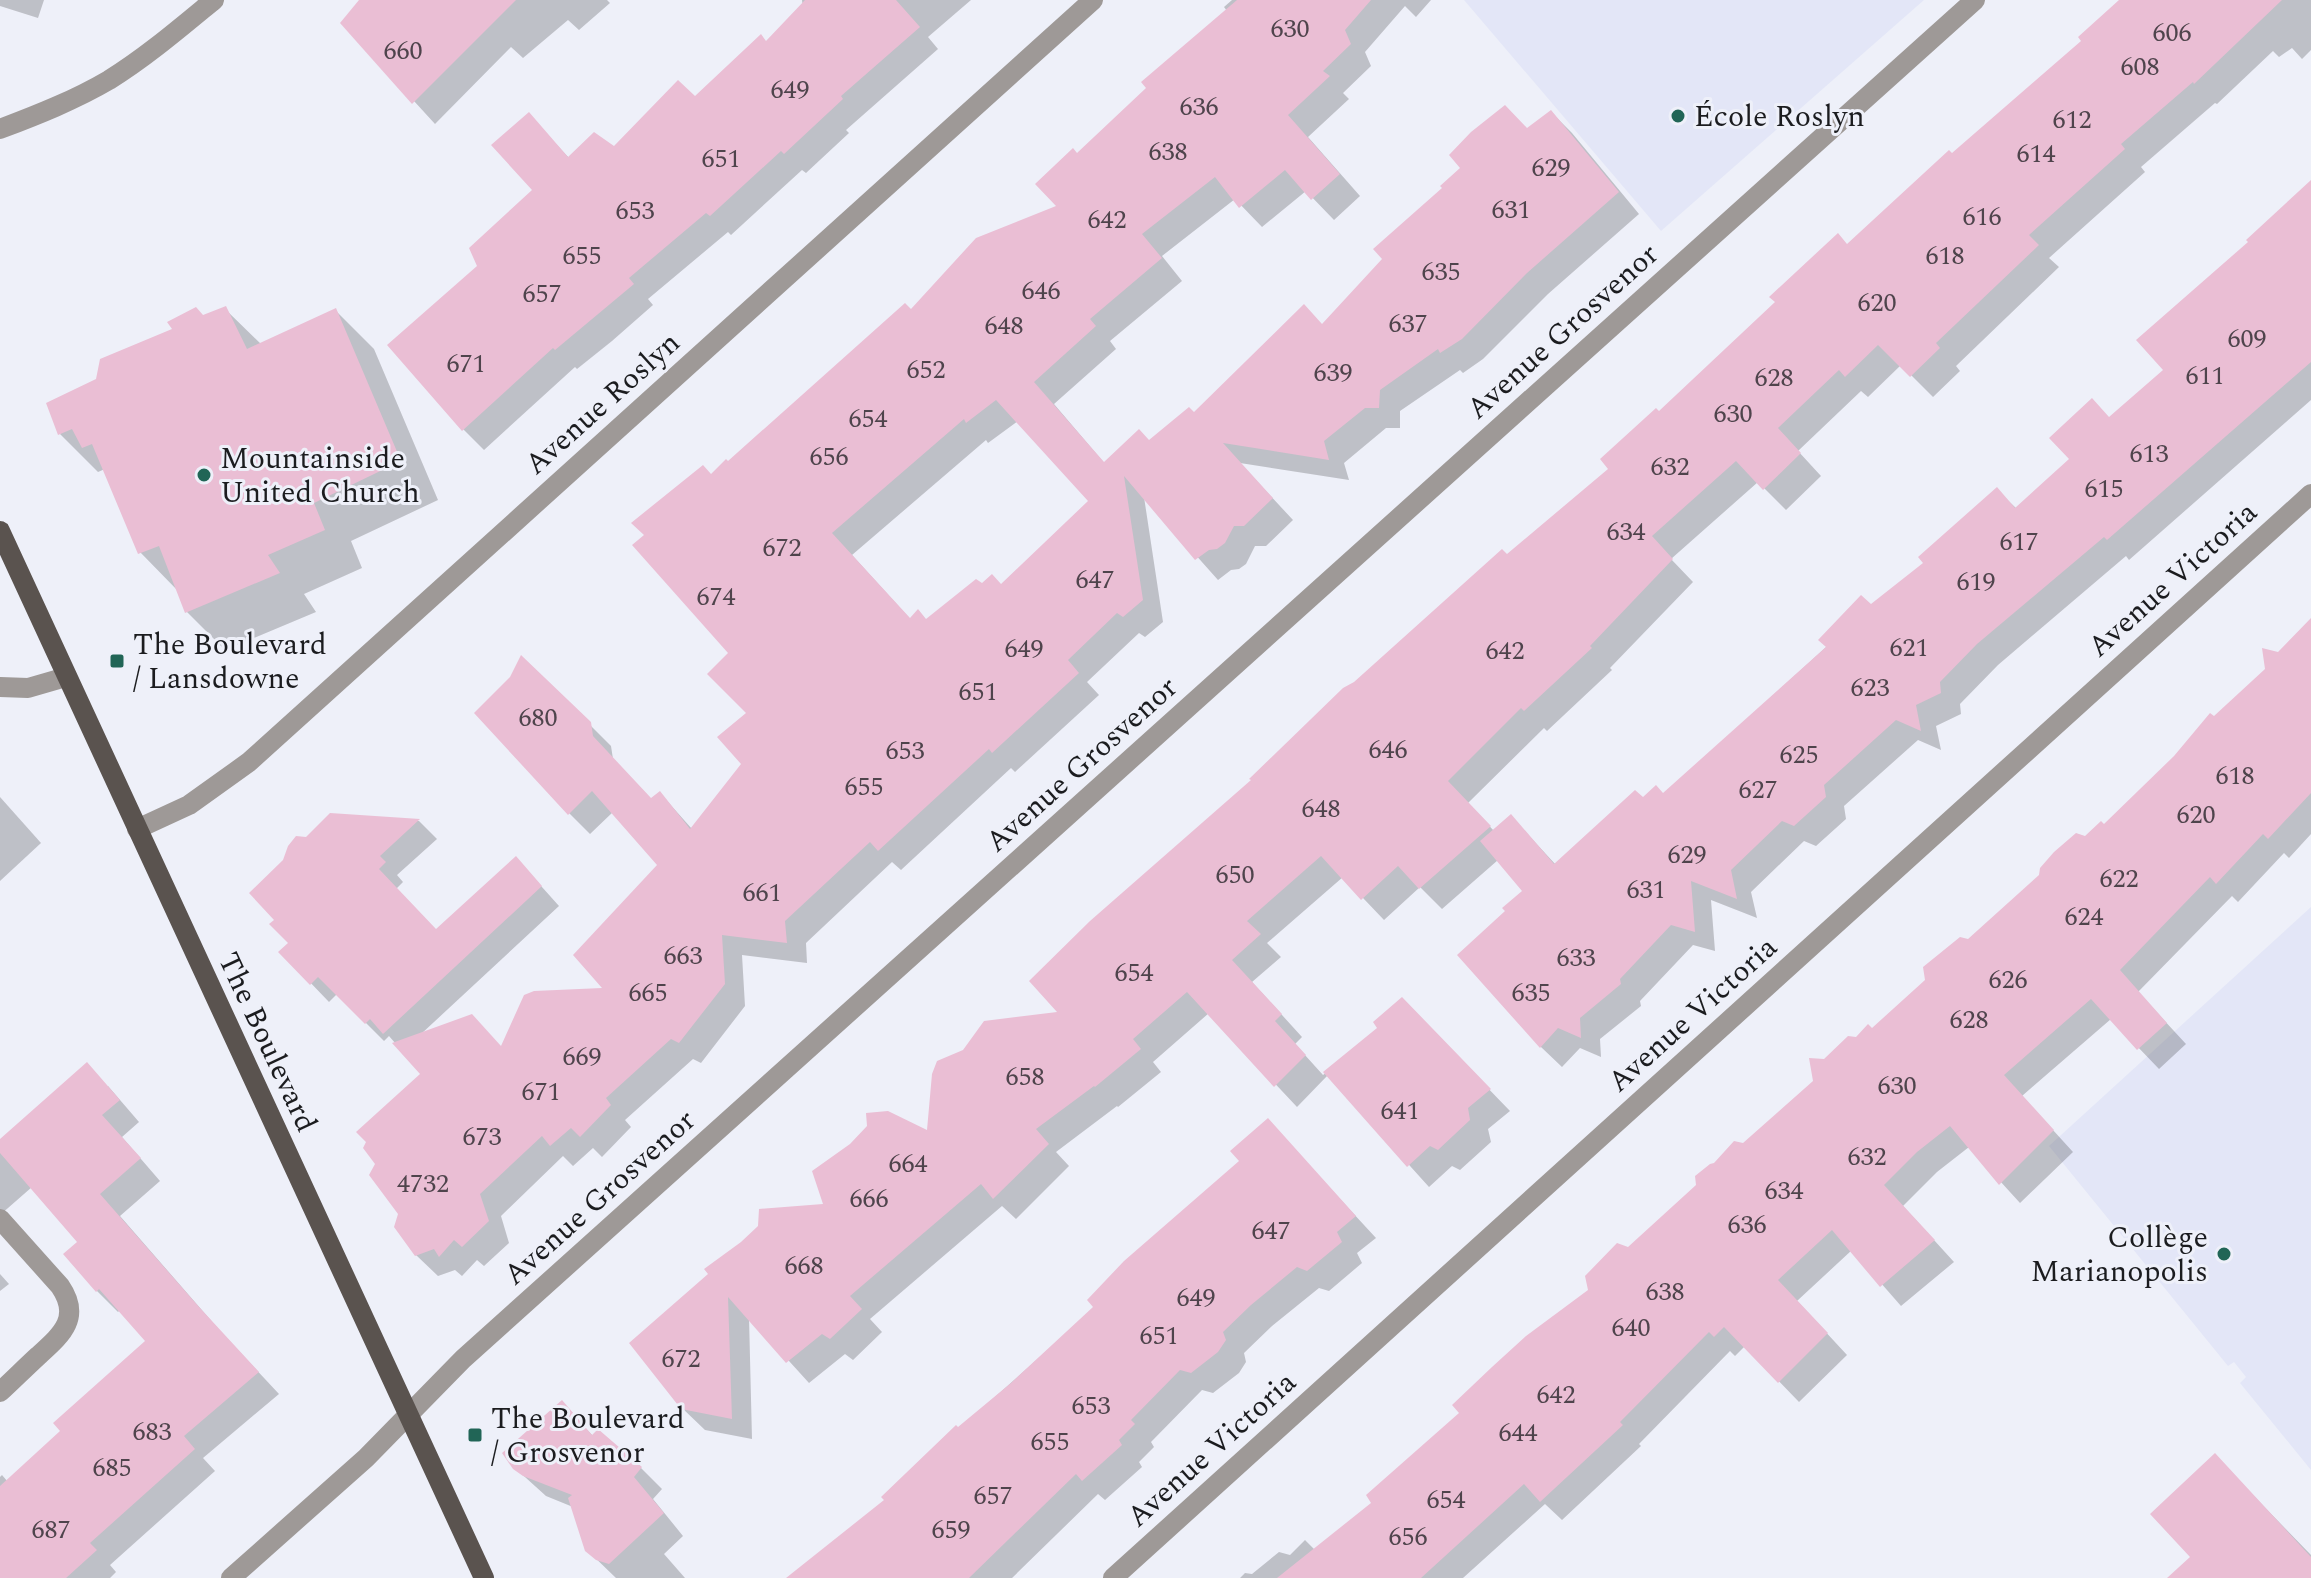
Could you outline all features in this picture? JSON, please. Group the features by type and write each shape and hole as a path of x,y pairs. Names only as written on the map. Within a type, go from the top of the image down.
{"main road":[{"name":"The Boulevard","path":"0,531 484,1578"}],"street":[{"path":"0,129 108,80 140,59 214,0"},
{"name":"Avenue Roslyn","path":"137,829 189,805 249,762 1093,0"},
{"name":"Avenue Grosvenor","path":"231,1578 366,1458 463,1359 1975,0"},
{"name":"Avenue Victoria","path":"1113,1578 2311,494"},
{"path":"0,687 28,688 66,677"},
{"path":"0,1219 60,1286 70,1313 64,1331 0,1392"}],"shaded area":[{"name":"École Roslyn","path":"1464,0 1924,0 1661,231"},
{"name":"Collège Marianopolis","path":"2311,907 2311,1470 2240,1383 2246,1377 2234,1362 2228,1366 2049,1146"}],"building":[{"path":"359,0 516,0 412,104 340,23"},
{"path":"805,0 896,0 920,27 841,96 843,99 784,154 781,151 710,216 706,213 629,278 634,284 555,350 553,348 462,431 387,345 477,266 469,248 532,190 491,145 529,112 568,157 594,132 614,146 678,80 695,96 761,34 766,41"},
{"path":"1237,0 1371,0 1345,30 1351,44 1323,71 1330,76 1288,115 1340,174 1311,200 1285,170 1239,208 1215,177 1142,234 1162,258 1090,319 1096,326 1034,382 1104,462 1139,429 1149,440 1189,407 1194,412 1304,304 1322,324 1382,259 1373,249 1460,168 1449,155 1471,132 1505,105 1527,128 1551,110 1619,192 1527,273 1462,339 1440,353 1438,349 1380,390 1379,408 1365,408 1324,441 1329,460 1223,443 1273,498 1244,526 1234,526 1225,543 1217,549 1209,550 1195,560 1124,476 1143,600 1123,617 1117,613 1068,660 1079,673 992,753 989,749 878,851 870,842 785,921 787,943 722,935 725,984 679,1043 671,1039 606,1098 611,1105 580,1137 571,1128 550,1146 542,1136 480,1194 489,1221 462,1247 454,1240 439,1257 434,1249 415,1256 394,1227 398,1214 369,1175 375,1164 363,1148 366,1142 356,1132 420,1074 392,1043 472,1014 501,1046 524,995 534,991 602,988 573,955 657,865 592,791 568,815 474,713 510,677 521,655 591,722 593,736 651,798 660,791 690,829 741,764 717,737 746,713 707,674 728,653 632,545 644,535 631,523 703,465 711,474 726,459 728,461 905,303 911,309 976,238 1056,206 1035,184 1073,148 1077,153 1146,88 1141,82","holes":["996,400 1088,501 1001,584 992,574 982,583 976,579 926,619 918,609 910,618 832,533 964,419 966,423"]},
{"path":"2119,0 2282,0 2194,84 2121,144 2125,149 2029,235 2039,245 1936,343 1940,348 1910,377 1878,345 1845,377 1839,370 1778,428 1801,453 1763,490 1736,461 1652,536 1673,559 1590,646 1592,648 1524,711 1521,708 1448,781 1491,826 1419,889 1398,866 1361,900 1321,856 1247,921 1261,934 1232,960 1282,1014 1275,1021 1306,1055 1274,1087 1187,992 1133,1039 1141,1049 1036,1129 1049,1144 993,1199 981,1184 850,1296 862,1309 830,1339 822,1334 786,1363 728,1297 732,1419 681,1409 629,1343 708,1274 704,1269 758,1226 759,1209 823,1204 812,1171 850,1144 867,1126 866,1113 888,1111 927,1130 932,1074 937,1061 963,1050 984,1021 1057,1012 1029,981 1090,921 1251,780 1343,688 1354,682 1502,549 1507,554 1608,469 1600,459 1656,408 1659,411 1775,302 1769,297 1838,233 1847,244 1949,150 1952,153 2081,41 2078,37"},
{"path":"2311,180 2311,362 2107,540 2104,537 1977,644 1940,682 1941,693 1916,705 1921,731 1896,720 1824,785 1826,797 1794,826 1782,821 1731,870 1737,899 1691,881 1695,932 1671,925 1620,979 1621,984 1580,1018 1581,1038 1558,1028 1540,1048 1457,955 1522,891 1480,841 1511,814 1554,864 1635,790 1643,797 1656,785 1663,793 1826,647 1818,640 1861,595 1871,604 1923,563 1918,557 1997,487 2015,508 2069,459 2049,438 2092,398 2109,417 2163,370 2136,340 2248,242 2246,240"},
{"name":"Mountainside United Church","path":"226,306 247,349 336,308 401,461 314,503 325,530 268,555 280,573 185,613 159,546 138,554 92,444 82,448 72,429 58,435 46,403 96,379 100,359 172,329 167,322 196,307 203,315"},
{"path":"2311,618 2311,793 2268,839 2263,834 2216,884 2210,877 2120,970 2167,1023 2137,1050 2091,999 2004,1075 2054,1130 1999,1185 1950,1126 1917,1152 1884,1185 1935,1240 1880,1287 1832,1230 1778,1280 1828,1333 1778,1383 1724,1327 1714,1337 1709,1332 1620,1422 1623,1425 1540,1502 1524,1484 1421,1578 1277,1578 1371,1503 1366,1495 1459,1413 1452,1405 1526,1336 1588,1290 1585,1276 1617,1243 1628,1247 1696,1185 1695,1176 1714,1163 1734,1141 1743,1143 1813,1081 1809,1058 1824,1059 1848,1036 1856,1037 1868,1024 1872,1028 1925,980 1923,967 1960,937 1968,939 2039,875 2040,868 2054,852 2076,833 2085,836 2101,821 2104,824 2174,756 2210,713 2214,716 2265,669 2262,648 2278,652"},
{"path":"330,813 420,819 380,856 386,862 379,869 436,929 516,856 542,886 383,1034 370,1019 365,1024 318,977 310,985 278,952 288,943 269,924 274,920 249,893 283,860 296,836 306,837"},
{"path":"1402,997 1491,1089 1468,1108 1470,1120 1438,1150 1430,1146 1407,1167 1323,1072 1377,1028 1373,1022"},
{"path":"87,1062 120,1100 102,1115 141,1158 100,1194 259,1372 184,1436 195,1449 90,1543 97,1550 66,1578 0,1578 0,1486 60,1431 53,1423 145,1341 63,1254 77,1242 0,1153 0,1139"},
{"path":"1268,1118 1356,1216 1337,1232 1342,1242 1307,1271 1297,1267 1251,1305 1223,1332 1226,1340 1218,1352 1191,1373 1180,1370 1131,1420 1135,1424 1119,1440 1122,1445 1082,1481 1076,1474 969,1578 786,1578 884,1500 881,1497 956,1425 958,1427 1011,1383 1093,1307 1087,1300 1124,1261 1239,1161 1230,1151"},
{"path":"562,1400 592,1435 598,1429 642,1467 634,1477 664,1513 609,1564 596,1560 585,1551 568,1498 572,1495 523,1476 513,1469 502,1453"},
{"path":"2215,1453 2311,1557 2311,1578 2167,1578 2190,1557 2150,1514"}],"place":[{"name":"École Roslyn","path":"1678,116"},
{"name":"Mountainside United Church","path":"204,475"},
{"name":"The Boulevard / Lansdowne","path":"117,661"},
{"name":"Collège Marianopolis","path":"2224,1254"},
{"name":"The Boulevard / Grosvenor","path":"475,1435"}]}
